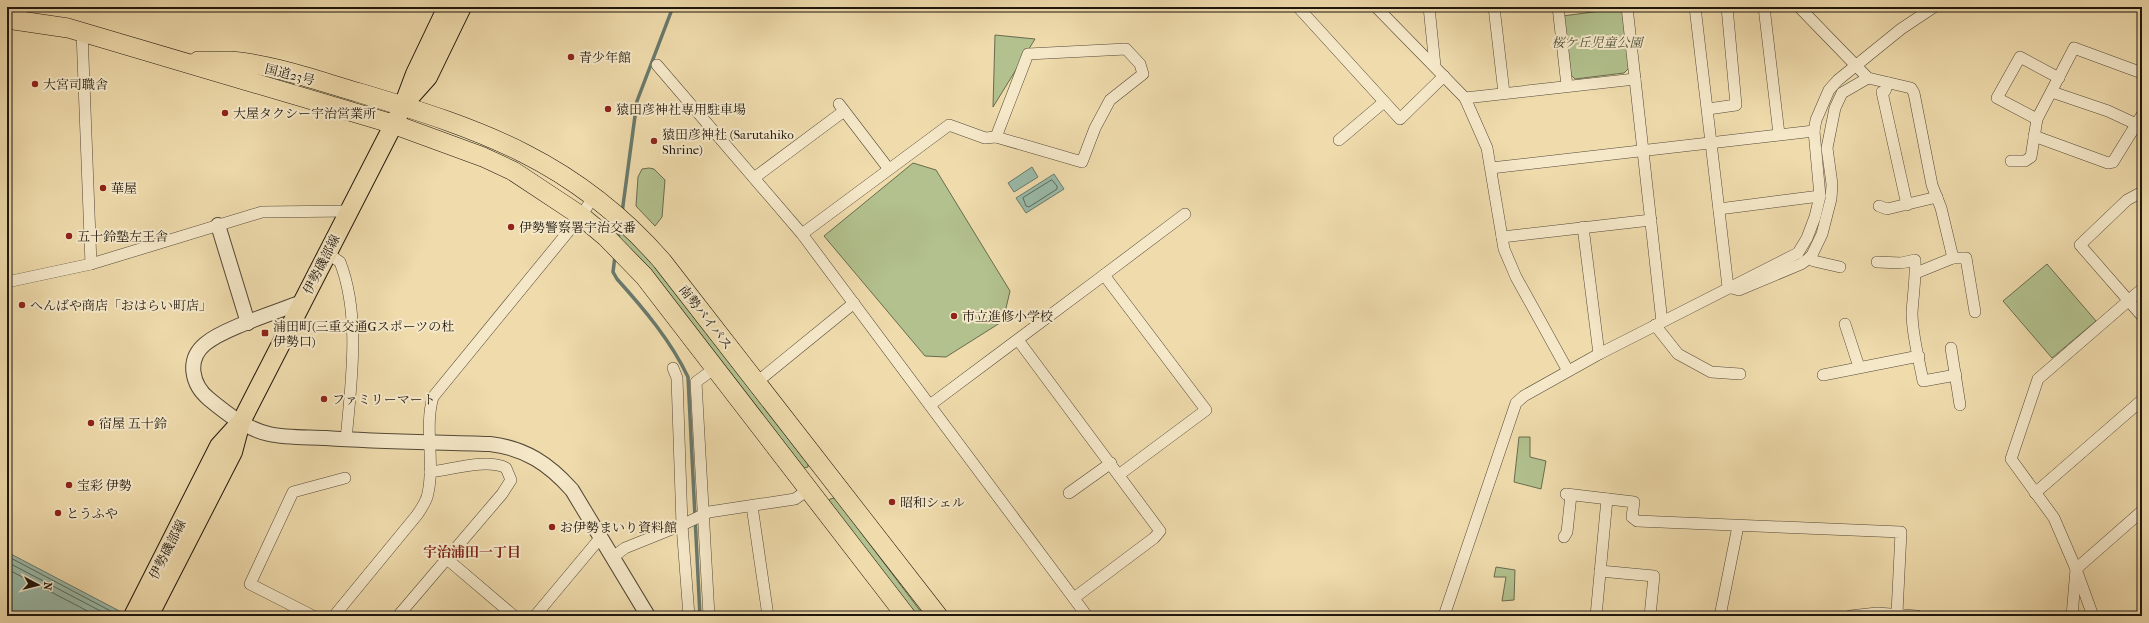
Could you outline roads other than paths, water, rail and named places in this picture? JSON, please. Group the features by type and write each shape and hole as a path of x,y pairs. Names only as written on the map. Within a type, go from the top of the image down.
{"highway":[{"name":"国道23号","path":"7,18 40,22 82,32 175,61 393,124"},
{"name":"国道23号","path":"175,61 232,62 283,71 403,106"},
{"name":"南勢バイパス","path":"403,106 489,136 522,151 554,168 611,209 662,261 938,616"},
{"name":"南勢バイパス","path":"393,124 483,157 513,171 581,216 628,257 809,489 902,615"}],"main road":[{"name":"伊勢磯部線","path":"150,616 167,566 219,446 241,422 403,106 415,74 447,7"},
{"name":"伊勢磯部線","path":"403,106 428,77 462,7"},
{"name":"伊勢磯部線","path":"132,616 167,566"}],"street":[{"path":"1298,7 1400,119 1444,76"},
{"path":"1376,7 1465,98 1488,148 1504,249 1516,277 1568,370"},
{"path":"1429,7 1435,66"},
{"path":"1494,7 1504,93"},
{"path":"1558,7 1567,86"},
{"path":"1627,7 1651,220 1659,323 1678,354 1711,372 1740,374"},
{"path":"1695,7 1728,287"},
{"path":"1708,109 1736,105 1726,7"},
{"path":"1764,7 1778,134"},
{"path":"1799,7 1858,65 1868,78 1911,88 1914,93 1932,185 1941,208 1953,258"},
{"path":"1444,616 1516,403 1524,396 1568,370 1728,287 1798,253 1807,238 1815,217 1820,196 1814,131 1816,120 1828,90 1838,80 1901,29 1934,7"},
{"path":"82,32 91,264"},
{"path":"2011,161 2028,160 2031,157 2037,119 2074,48 2142,73"},
{"path":"802,234 888,168 949,125 985,138 996,136 1082,162 1102,112 1110,100 1143,74 1140,64 1126,50 1028,54 996,136"},
{"path":"2037,119 1997,98 2020,57 2059,78"},
{"path":"657,65 802,234 1087,616"},
{"path":"1728,287 1739,290 1801,264 1810,257 1822,234 1831,199 1832,184 1827,148 1835,108 1842,93 1868,78"},
{"path":"1465,98 1636,79"},
{"path":"1888,83 1885,91 1882,92 1906,205"},
{"path":"2034,136 2108,163 2116,159 2139,120 2052,92"},
{"path":"1339,140 1384,102"},
{"path":"754,178 841,107 888,168"},
{"path":"1492,168 1814,131"},
{"path":"2142,192 2127,200 2080,245 2142,316"},
{"path":"334,616 417,516 428,493 430,472 430,409 438,390 581,216 594,196"},
{"path":"1719,208 1820,196"},
{"path":"1879,206 1887,210 1936,198"},
{"path":"7,282 91,264 242,217 277,210 349,211"},
{"path":"930,405 1185,214"},
{"path":"1502,238 1583,227 1651,220"},
{"path":"218,225 248,323"},
{"path":"1583,227 1599,354"},
{"path":"327,254 340,262 351,299 352,378 346,440"},
{"path":"1810,257 1814,261 1840,267"},
{"path":"1916,273 1953,258 1966,258 1975,312"},
{"path":"1877,262 1901,263 1915,260 1916,273 1913,284 1912,314 1924,381 1956,375"},
{"path":"1104,275 1206,410 1120,474"},
{"path":"2093,616 2076,569 2054,518 2012,460 2038,379 2142,289"},
{"path":"302,302 248,323 213,338 204,344 199,350 193,366 193,375 199,390 241,422 268,434 346,440 508,446 538,459 556,472 572,490 648,616"},
{"path":"757,382 854,303"},
{"path":"1845,324 1859,366"},
{"path":"1018,340 1120,474 1160,530 1154,538 1074,598"},
{"path":"1951,348 1960,405"},
{"path":"1823,375 1859,366 1919,356"},
{"path":"673,368 677,378 689,616"},
{"path":"709,616 701,515 696,382 715,368"},
{"path":"2035,493 2142,400"},
{"path":"1069,493 1111,463"},
{"path":"398,616 502,494 508,486 511,476 506,468 498,465 464,465 455,467 448,471 430,472"},
{"path":"306,615 250,584 293,492 345,478"},
{"path":"612,557 626,548 709,512 795,500 809,489"},
{"path":"1564,536 1568,532 1568,494 1634,502 1632,517 1637,521 1901,532 1897,614"},
{"path":"1596,616 1607,499"},
{"path":"752,506 768,616"},
{"path":"2072,616 2076,569 2142,511"},
{"path":"1720,616 1738,526"},
{"path":"534,616 601,537"},
{"path":"447,559 514,616"},
{"path":"1600,571 1654,576 1650,616"},
{"path":"1850,616 1863,614 1897,614 1917,616"}],"water":[{"path":"1032,167 1038,177 1014,192 1008,183"},
{"path":"1054,174 1064,189 1026,213 1016,198"},
{"path":"7,552 129,616 7,616"}],"waterway":[{"path":"622,213 637,101 671,12 671,7"},
{"path":"618,240 620,227"},
{"path":"615,256 613,272 617,279 665,338 688,377 700,616"}],"place":[{"name":"青少年館","path":"571,57"},
{"name":"大宮司職舎","path":"35,84"},
{"name":"猿田彦神社専用駐車場","path":"608,109"},
{"name":"大屋タクシー宇治営業所","path":"225,113"},
{"name":"猿田彦神社 (Sarutahiko Shrine)","path":"654,141"},
{"name":"華屋","path":"103,188"},
{"name":"伊勢警察署宇治交番","path":"511,227"},
{"name":"五十鈴塾左王舎","path":"69,236"},
{"name":"へんばや商店「おはらい町店」","path":"22,305"},
{"name":"市立進修小学校","path":"954,316"},
{"name":"浦田町(三重交通Gスポーツの杜 伊勢口)","path":"265,333"},
{"name":"ファミリーマート","path":"324,399"},
{"name":"宿屋 五十鈴","path":"91,423"},
{"name":"宝彩 伊勢","path":"69,485"},
{"name":"昭和シェル","path":"892,502"},
{"name":"とうふや","path":"58,513"},
{"name":"お伊勢まいり資料館","path":"552,527"}],"district":[{"name":"宇治浦田一丁目","path":"472,552"}],"park label":[{"name":"桜ケ丘児童公園","path":"1597,42"}]}
